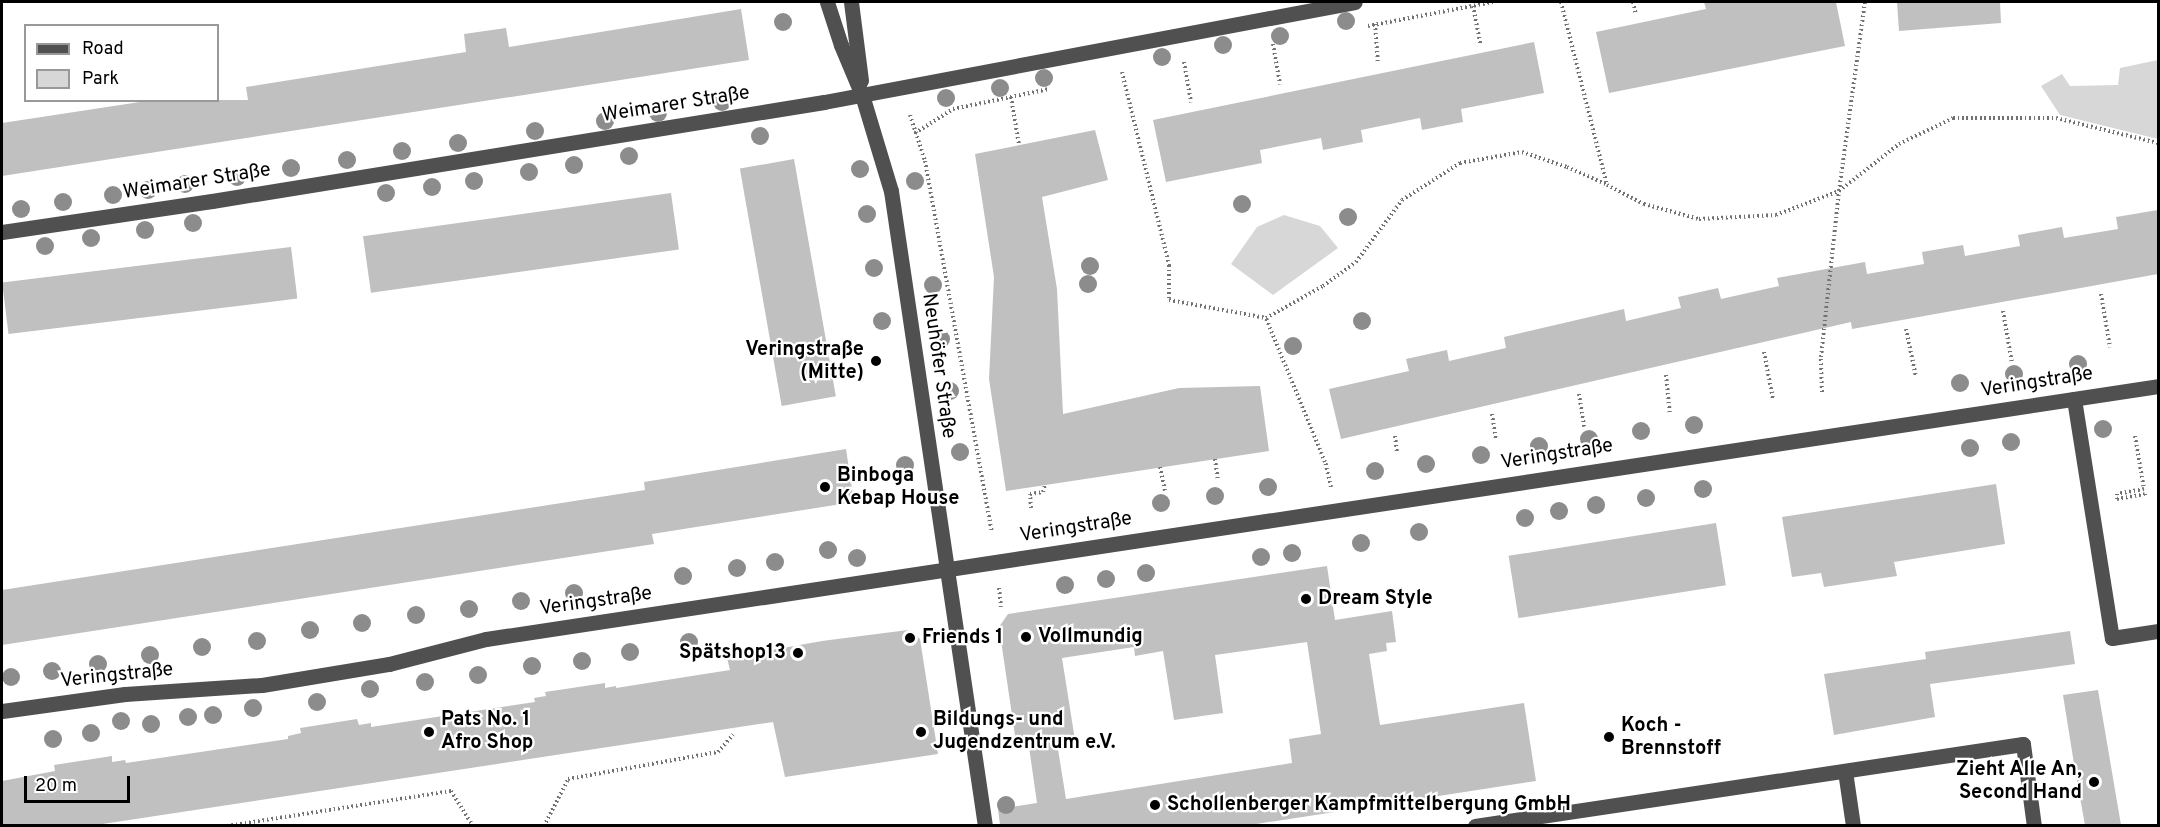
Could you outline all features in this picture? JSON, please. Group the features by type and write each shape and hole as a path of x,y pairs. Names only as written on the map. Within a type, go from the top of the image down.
{"street":[{"name":"Neuhöfer Straße","path":"827,2 841,45 862,95 891,191 945,568 985,825"},
{"name":"Neuhöfer Straße","path":"852,2 862,95"},
{"name":"Weimarer Straße","path":"2,232 236,198 862,95 1355,2"},
{"name":"Veringstraße","path":"2,711 125,694 262,685 388,664 486,639 2158,386"},
{"path":"2074,399 2112,638 2158,631"},
{"path":"1475,825 1560,819 1845,771 2023,744 2034,825"},
{"path":"1845,771 1853,825"}],"path":[{"path":"1562,2 1607,185"},
{"path":"1633,2 1636,15"},
{"path":"1822,392 1821,357 1839,191 1865,2"},
{"path":"1473,5 1480,43"},
{"path":"1375,24 1378,64"},
{"path":"1274,44 1280,84"},
{"path":"1116,47 1169,265 1169,300 1266,318 1323,286 1356,262 1402,200 1460,162 1521,152 1567,166 1644,204 1699,219 1776,215 1839,191 1899,144 1953,117 2056,118 2158,143"},
{"path":"1184,62 1191,102"},
{"path":"1011,97 1019,145"},
{"path":"910,115 925,161 992,532"},
{"path":"2101,294 2110,348"},
{"path":"2003,311 2012,363"},
{"path":"1266,318 1326,462 1336,510"},
{"path":"1906,328 1916,377"},
{"path":"1764,352 1773,399"},
{"path":"1666,375 1670,416"},
{"path":"1579,394 1584,427"},
{"path":"1492,414 1496,439"},
{"path":"1395,436 1397,453"},
{"path":"2135,436 2145,494"},
{"path":"1215,459 1218,481"},
{"path":"1160,467 1165,490"},
{"path":"1031,508 1030,494 1043,492 1045,485"},
{"path":"2117,494 2145,494 2117,499 2117,494"},
{"path":"999,588 1001,607"},
{"path":"544,825 568,779 718,752 733,735"},
{"path":"228,825 452,791 473,825"}],"green space":[{"path":"2158,60 2158,139 2060,115 2041,86 2062,74 2070,86 2118,85 2120,68"},
{"path":"1284,215 1320,226 1338,248 1273,295 1231,264 1257,227"}],"building":[{"path":"1704,2 1836,2 1845,46 1609,93 1596,32 1706,9"},
{"path":"1897,2 2000,2 2001,23 1899,31"},
{"path":"741,9 749,60 2,176 2,123 140,102 248,100 246,87 466,52 464,34 506,28 509,47"},
{"path":"1534,42 1544,93 1461,109 1463,122 1422,130 1420,118 1361,130 1363,142 1323,150 1321,138 1260,150 1262,163 1166,182 1153,120"},
{"path":"1095,130 1108,180 1042,197 1057,289 1063,414 1179,388 1260,386 1269,451 1006,491 989,379 994,277 975,154"},
{"path":"794,159 836,396 782,406 740,169"},
{"path":"671,193 679,249 371,293 363,236"},
{"path":"2158,210 2158,274 1852,329 1851,322 1341,439 1329,389 1409,371 1406,359 1447,350 1449,361 1506,348 1504,337 1624,309 1626,321 1681,308 1678,297 1718,288 1721,299 1779,286 1777,278 1865,262 1867,274 1924,264 1922,252 1963,245 1965,256 2020,246 2018,235 2062,227 2064,238 2118,229 2116,217"},
{"path":"291,247 297,299 9,334 2,282"},
{"path":"846,449 854,502 652,534 654,544 2,645 2,590 645,490 644,482"},
{"path":"1996,484 2005,544 1894,562 1897,576 1824,587 1821,573 1792,577 1782,517"},
{"path":"1716,523 1726,585 1518,618 1509,556"},
{"path":"1327,566 1335,620 1392,611 1396,642 1386,643 1387,651 1369,654 1380,725 1524,703 1536,781 1250,825 1000,825 998,809 1037,803 1029,747 1017,749 999,627 1008,614","holes":["1307,642 1321,734 1289,739 1292,763 1066,799 1057,743 1075,740 1062,658 1134,647 1135,656 1163,651 1174,720 1223,713 1215,655"]},
{"path":"908,630 920,639 938,754 785,777 773,722 96,825 2,825 2,781 55,771 54,765 112,756 112,762 125,760 126,763 288,739 288,736 301,733 300,728 357,719 359,725 371,723 371,727 535,702 534,698 546,696 545,692 605,683 605,688 616,686 616,688 730,670 727,658 822,641"},
{"path":"2070,631 2075,664 1930,684 1935,717 1834,735 1824,674 1926,659 1925,652"},
{"path":"2098,690 2121,825 2085,825 2075,770 2063,695"}],"place":[{"name":"Veringstraße (Mitte)","path":"876,361"},
{"name":"Binboga Kebap House","path":"825,487"},
{"name":"Dream Style","path":"1306,599"},
{"name":"Vollmundig","path":"1026,637"},
{"name":"Friends 1","path":"910,638"},
{"name":"Spätshop13","path":"798,653"},
{"name":"Pats No. 1 Afro Shop","path":"429,732"},
{"name":"Bildungs- und Jugendzentrum e.V.","path":"921,732"},
{"name":"Koch - Brennstoff","path":"1609,737"},
{"name":"Zieht Alle An, Second Hand","path":"2094,782"},
{"name":"Schollenberger Kampfmittelbergung GmbH","path":"1155,805"}]}
